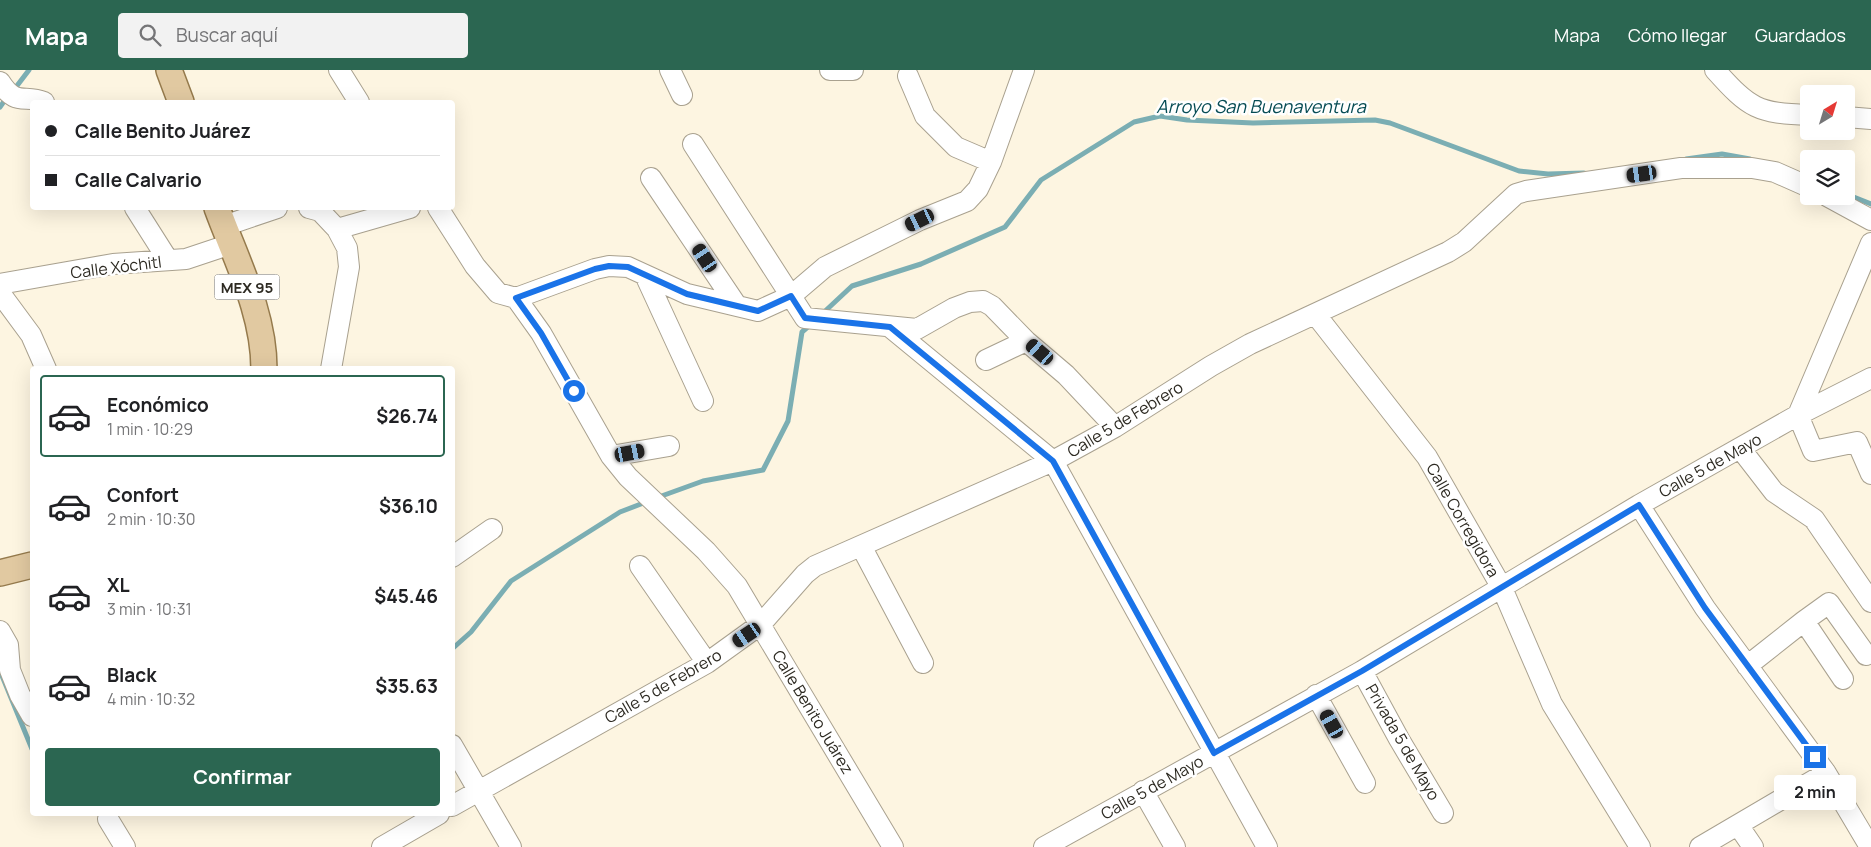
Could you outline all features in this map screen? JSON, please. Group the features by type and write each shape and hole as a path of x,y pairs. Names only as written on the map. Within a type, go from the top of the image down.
{"main road":[{"path":"170,70 179,100"},
{"name":"MEX 95","path":"224,226 261,331 264,366"},
{"path":"0,573 30,566"}],"street":[{"path":"339,70 358,100"},
{"path":"670,70 682,95"},
{"path":"830,70 854,70"},
{"path":"439,210 475,266 498,293 516,298 595,269 609,266 628,267 687,294 758,311 791,296 825,268 920,220 967,201 978,189 990,162 1024,70"},
{"path":"1715,70 1735,92 1752,106 1774,114 1800,115"},
{"path":"908,76 926,116 956,148 990,162"},
{"path":"9,91 38,100"},
{"path":"1855,117 1871,118"},
{"path":"693,144 805,318 916,329 954,308 970,302 983,301 992,306 1026,340 1066,375 1115,427"},
{"name":"Calle 5 de Febrero","path":"455,804 707,663 761,624 805,574 816,566 1053,461 1115,427 1210,366 1284,326 1316,315 1448,252 1464,242 1516,194 1681,168 1760,169 1774,172 1800,183"},
{"path":"652,178 737,306"},
{"path":"1844,205 1871,220"},
{"path":"137,210 168,260"},
{"name":"Calle Xóchitl","path":"0,284 113,264 186,259 224,226 271,210"},
{"path":"316,210 320,211 337,229 346,248 349,267 332,366"},
{"path":"337,229 403,210"},
{"path":"1871,243 1798,415 1813,451 1857,442 1871,474"},
{"path":"645,275 702,401"},
{"path":"0,293 30,335 45,366"},
{"name":"Calle Benito Juárez","path":"516,298 541,333 611,456 628,477 706,551 737,586 893,847"},
{"name":"Calle Corregidora","path":"1316,315 1427,457 1502,588 1552,704 1640,847"},
{"path":"890,327 1053,461 1268,847"},
{"path":"986,360 1026,340"},
{"name":"Calle 5 de Mayo","path":"1044,847 1362,671 1639,505 1798,415 1871,378"},
{"path":"611,456 669,446"},
{"path":"1740,448 1774,492 1814,519 1871,602"},
{"path":"1639,505 1705,608 1826,772 1870,847"},
{"path":"455,555 492,529"},
{"path":"861,546 923,664"},
{"path":"640,566 707,663"},
{"path":"1747,666 1829,603 1866,655"},
{"path":"1804,621 1843,678"},
{"path":"0,631 8,645 10,670 30,712"},
{"name":"Privada 5 de Mayo","path":"1362,671 1399,739 1443,813"},
{"path":"1316,695 1365,783"},
{"path":"455,751 511,847"},
{"path":"1700,847 1826,772"},
{"path":"1143,791 1175,847"},
{"path":"382,847 436,816"},
{"path":"108,819 125,847"},
{"path":"1738,825 1753,847"}],"waterway":[{"path":"13,91 29,70"},
{"path":"0,107 7,97"},
{"name":"Arroyo San Buenaventura","path":"822,314 852,286 921,264 1005,227 1041,180 1134,122 1160,116 1187,120 1253,123 1375,120 1390,123 1519,171 1548,174 1584,173"},
{"name":"Arroyo San Buenaventura","path":"1686,159 1722,154 1750,159"},
{"name":"Arroyo San Buenaventura","path":"1855,198 1871,204"},
{"name":"Arroyo San Buenaventura","path":"656,498 703,481 763,470 788,421 802,332 810,325"},
{"name":"Arroyo San Buenaventura","path":"455,646 471,632 511,581 620,512 646,502"},
{"name":"Arroyo San Buenaventura","path":"0,671 30,744"}],"route":[{"path":"574,391 541,333 516,298 595,269 609,266 628,267 687,294 758,311 791,296 805,318 890,327 1013,426 1053,461 1214,753 1362,671 1639,505 1705,608 1815,757"}]}
